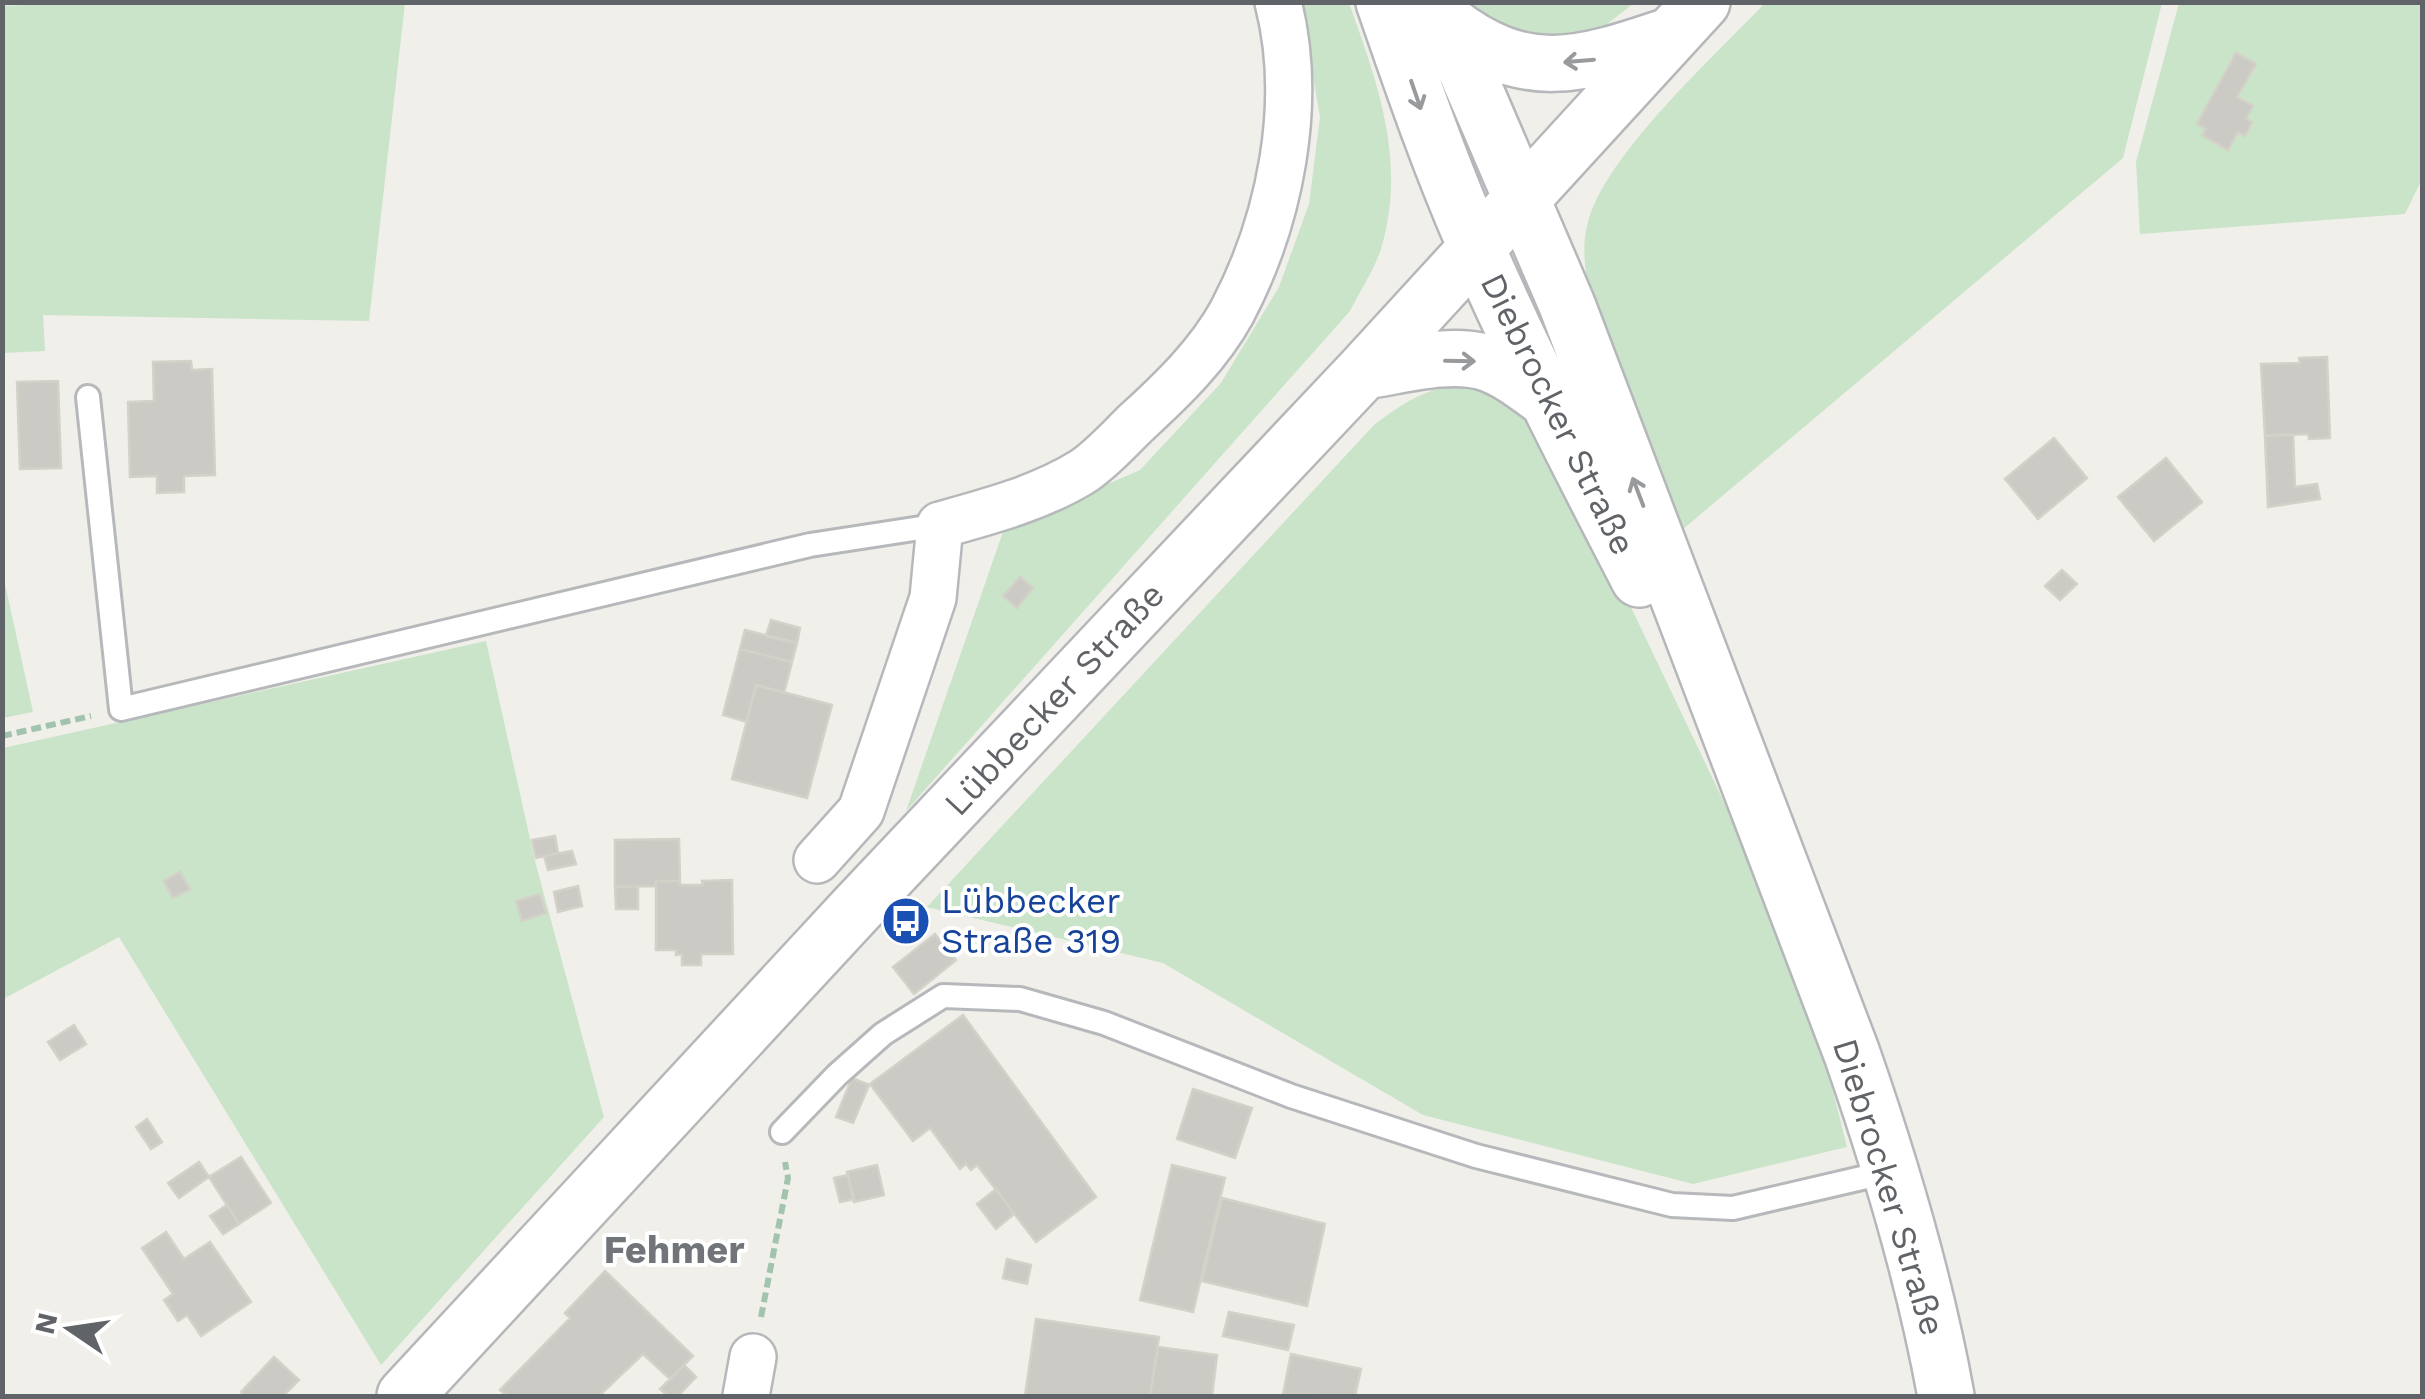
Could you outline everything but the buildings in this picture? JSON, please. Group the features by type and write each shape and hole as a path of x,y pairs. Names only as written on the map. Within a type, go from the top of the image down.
{"main road":[{"name":"Diebrocker Straße","path":"1384,2 1430,135 1546,399 1760,812"},
{"name":"Diebrocker Straße","path":"1441,12 1474,44 1508,59 1554,63 1600,59 1687,19"},
{"name":"Diebrocker Straße","path":"1441,12 1523,198 1819,965 1892,1171 1946,1396"},
{"name":"Lübbecker Straße","path":"406,1396 870,894 1364,371 1687,19"},
{"path":"1364,371 1450,360 1482,362 1517,378 1546,399"}],"street":[{"path":"817,860 861,811 933,598 940,525 990,512 1083,471 1184,378 1230,315 1257,258 1278,187 1288,117 1284,27 1278,2"}],"lane":[{"path":"88,397 121,709 810,546 940,525"},
{"path":"782,1132 883,1034 943,996 1020,1000 1104,1022 1291,1096 1476,1156 1672,1206 1734,1208 1892,1171"}],"path":[{"path":"2,736 121,709"},
{"path":"750,1377 788,1178 782,1132"}],"green space":[{"path":"77,2 405,3 369,321 43,315 45,351 3,353 3,6"},
{"path":"1300,3 1349,3 1379,93 1390,154 1391,185 1388,217 1375,265 1350,311 906,811 1004,529 1140,470 1221,383 1279,287 1309,204 1320,117"},
{"path":"1468,3 1634,3 1602,28 1558,43 1482,20"},
{"path":"1765,3 2162,3 2123,158 1676,535 1591,306 1585,264 1586,232 1599,195 1639,137"},
{"path":"2179,3 2422,3 2422,179 2405,214 2140,234 2136,162"},
{"path":"1462,385 1491,390 1540,429 1576,492 1742,840 1828,1071 1847,1147 1693,1184 1423,1115 1163,963 927,907 1374,425 1415,398"},
{"path":"2,570 33,712 3,718 2,718"},
{"path":"486,641 535,861 604,1117 381,1365 119,937 3,999 3,748"}],"place":[{"name":"Lübbecker Straße 319","path":"906,921"}],"district":[{"name":"Fehmer","path":"674,1250"}]}
